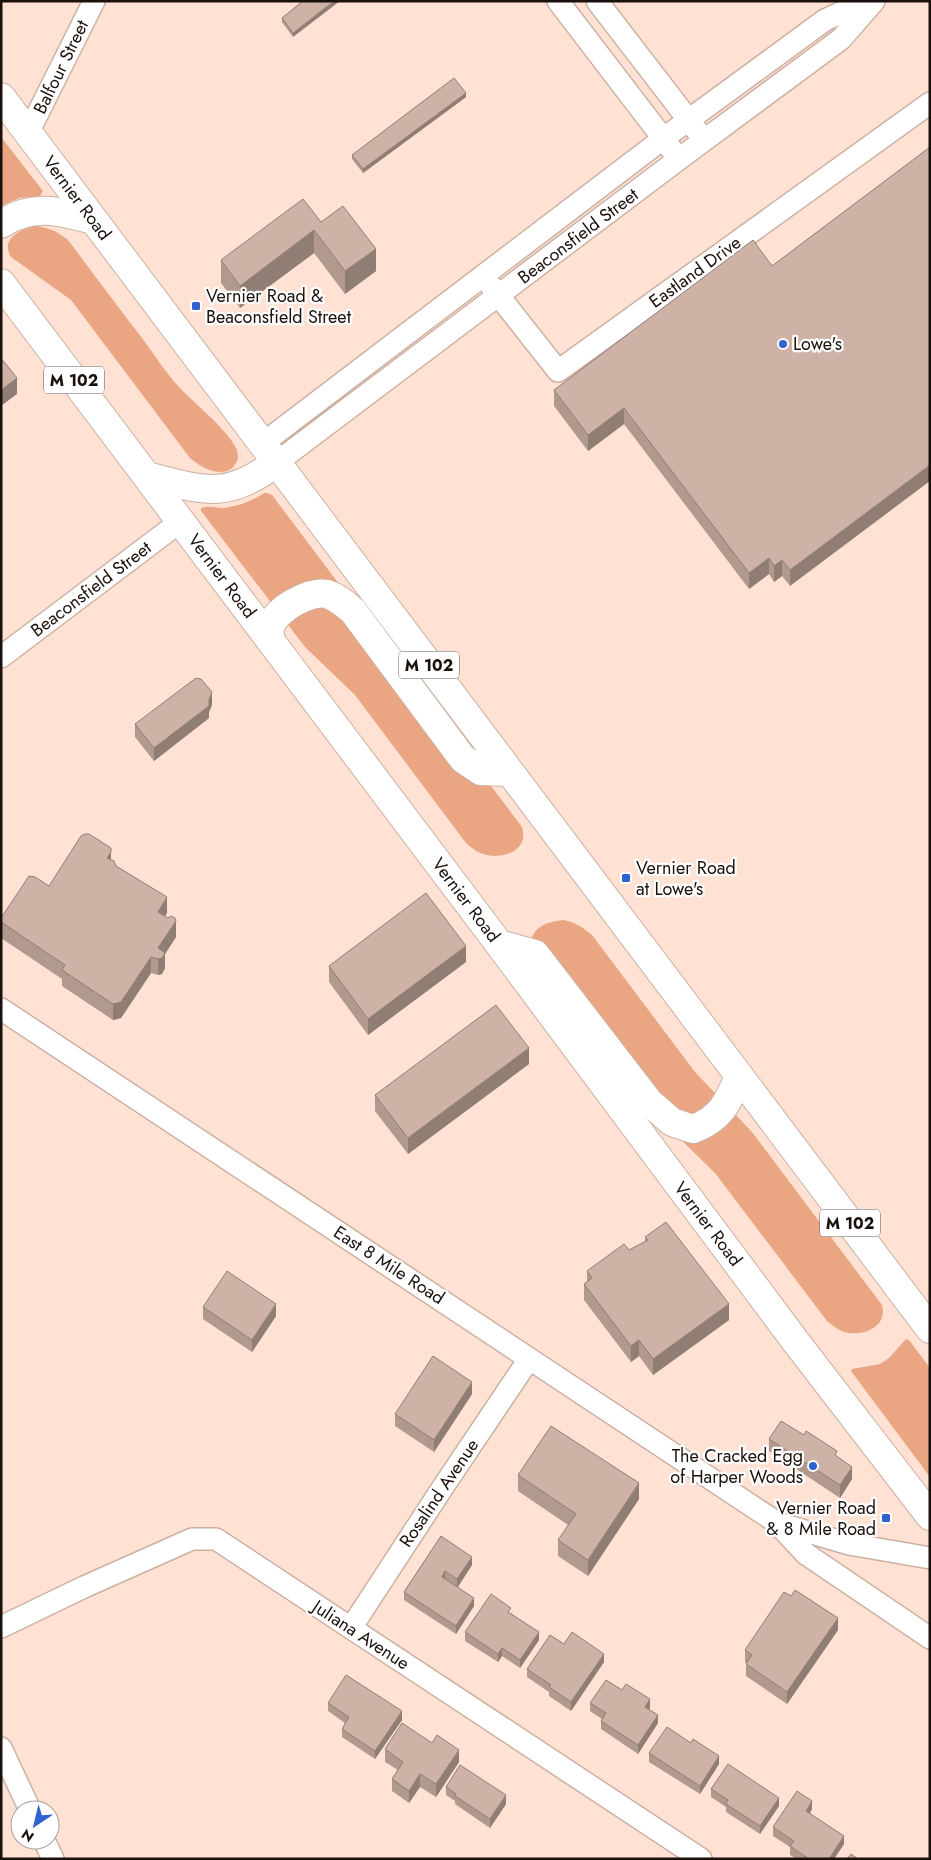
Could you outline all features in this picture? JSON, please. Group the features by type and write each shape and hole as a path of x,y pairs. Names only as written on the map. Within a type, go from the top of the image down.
{"highway":[{"name":"Vernier Road","path":"1,97 930,1329"},
{"path":"1,224 27,212 40,211 57,211 93,220"},
{"name":"Vernier Road","path":"1,283 796,1342 930,1516"},
{"path":"147,476 198,488 213,490 228,488 258,476 269,454"},
{"path":"270,640 270,626 277,616 298,600 314,594 326,594 342,601 353,611 463,759 481,771 510,772"},
{"path":"499,944 535,954 649,1102 672,1122 693,1129 713,1119 726,1106 739,1077"}],"street":[{"name":"Balfour Street","path":"28,133 94,1"},
{"path":"558,1 679,159"},
{"path":"597,1 690,120 704,141"},
{"name":"Beaconsfield Street","path":"269,454 484,276 664,138 825,20 866,1"},
{"name":"Beaconsfield Street","path":"269,454 498,296 679,159 841,40 874,1"},
{"path":"743,81 758,101"},
{"name":"Eastland Drive","path":"484,276 558,371 930,103"},
{"name":"Beaconsfield Street","path":"1,657 180,521"},
{"name":"East 8 Mile Road","path":"1,1009 776,1522 806,1554 930,1638"},
{"name":"Rosalind Avenue","path":"350,1628 529,1359"},
{"name":"East 8 Mile Road","path":"776,1522 849,1544 930,1558"},
{"name":"Juliana Avenue","path":"1,1627 183,1543 192,1540 216,1539 701,1859"},
{"path":"1,1748 25,1800"}],"shaded area":[{"path":"1,137 43,191 40,196 19,198 1,206"},
{"path":"36,226 54,231 68,240 169,375 225,432 238,454 237,461 232,468 220,472 213,471 200,466 190,458 71,300 11,257 8,250 10,240 24,229"},
{"path":"264,493 272,495 522,827 522,842 513,852 490,856 478,852 466,843 355,695 305,647 201,511 201,508 204,507 225,508 236,506"},
{"path":"563,920 578,925 592,935 695,1072 752,1132 882,1305 883,1313 878,1325 866,1331 851,1333 837,1329 827,1321 715,1173 665,1124 531,945 534,934 541,926"},
{"path":"906,1339 909,1340 930,1368 930,1477 851,1371 852,1369 880,1364 889,1358"}],"building":[{"path":"303,1 334,1 293,33 282,18"},
{"path":"454,78 466,93 363,169 352,155"},
{"name":"Lowe's","path":"930,147 930,465 790,570 782,560 774,566 769,558 749,573 624,408 588,435 554,390 753,240 772,266"},
{"path":"303,199 321,222 343,206 376,249 345,271 314,230 240,286 221,260"},
{"path":"1,358 17,378 1,390"},
{"path":"196,678 201,679 212,692 209,706 154,748 135,724"},
{"path":"89,834 111,848 107,858 114,861 116,866 167,897 158,912 168,918 171,916 175,918 176,921 158,948 165,953 162,958 151,957 121,1002 113,1004 62,970 65,965 1,922 1,918 29,876 35,877 49,886 81,836"},
{"path":"426,893 466,946 368,1019 329,966"},
{"path":"496,1005 529,1048 408,1138 375,1095"},
{"path":"666,1222 729,1304 653,1359 639,1340 631,1346 584,1284 592,1278 587,1271 624,1244 629,1250 648,1240 645,1237"},
{"path":"227,1271 276,1304 252,1340 203,1307"},
{"path":"433,1356 472,1382 434,1440 395,1414"},
{"path":"781,1421 804,1435 806,1431 837,1451 835,1455 852,1467 840,1485 769,1439"},
{"path":"551,1426 639,1483 588,1560 558,1540 576,1514 518,1475"},
{"path":"441,1536 472,1557 457,1579 445,1571 442,1577 474,1598 456,1626 404,1592"},
{"path":"795,1590 838,1618 787,1692 746,1664 752,1655 745,1650 784,1592 791,1596"},
{"path":"491,1594 511,1608 508,1612 539,1632 520,1660 502,1648 498,1654 465,1632"},
{"path":"572,1632 604,1654 571,1702 549,1687 551,1685 527,1669 550,1635 564,1644"},
{"path":"346,1675 402,1711 375,1751 342,1729 349,1717 328,1703"},
{"path":"606,1680 622,1690 626,1684 650,1699 645,1707 658,1715 638,1745 601,1721 606,1713 590,1703"},
{"path":"402,1723 432,1743 437,1735 459,1750 436,1784 420,1774 409,1791 392,1779 403,1762 385,1749"},
{"path":"667,1727 691,1743 693,1739 719,1756 700,1786 649,1753"},
{"path":"728,1764 779,1798 760,1826 726,1804 728,1800 711,1789"},
{"path":"460,1765 506,1795 490,1819 455,1796 456,1794 446,1787"},
{"path":"797,1791 812,1801 806,1811 844,1836 829,1859 809,1859 790,1846 794,1841 773,1827"},
{"path":"851,1854 858,1859 847,1859"}],"place":[{"name":"Vernier Road & Beaconsfield Street","path":"196,306"},
{"name":"Lowe's","path":"783,344"},
{"name":"Vernier Road at Lowe's","path":"626,878"},
{"name":"The Cracked Egg of Harper Woods","path":"813,1466"},
{"name":"Vernier Road & 8 Mile Road","path":"886,1518"}]}
